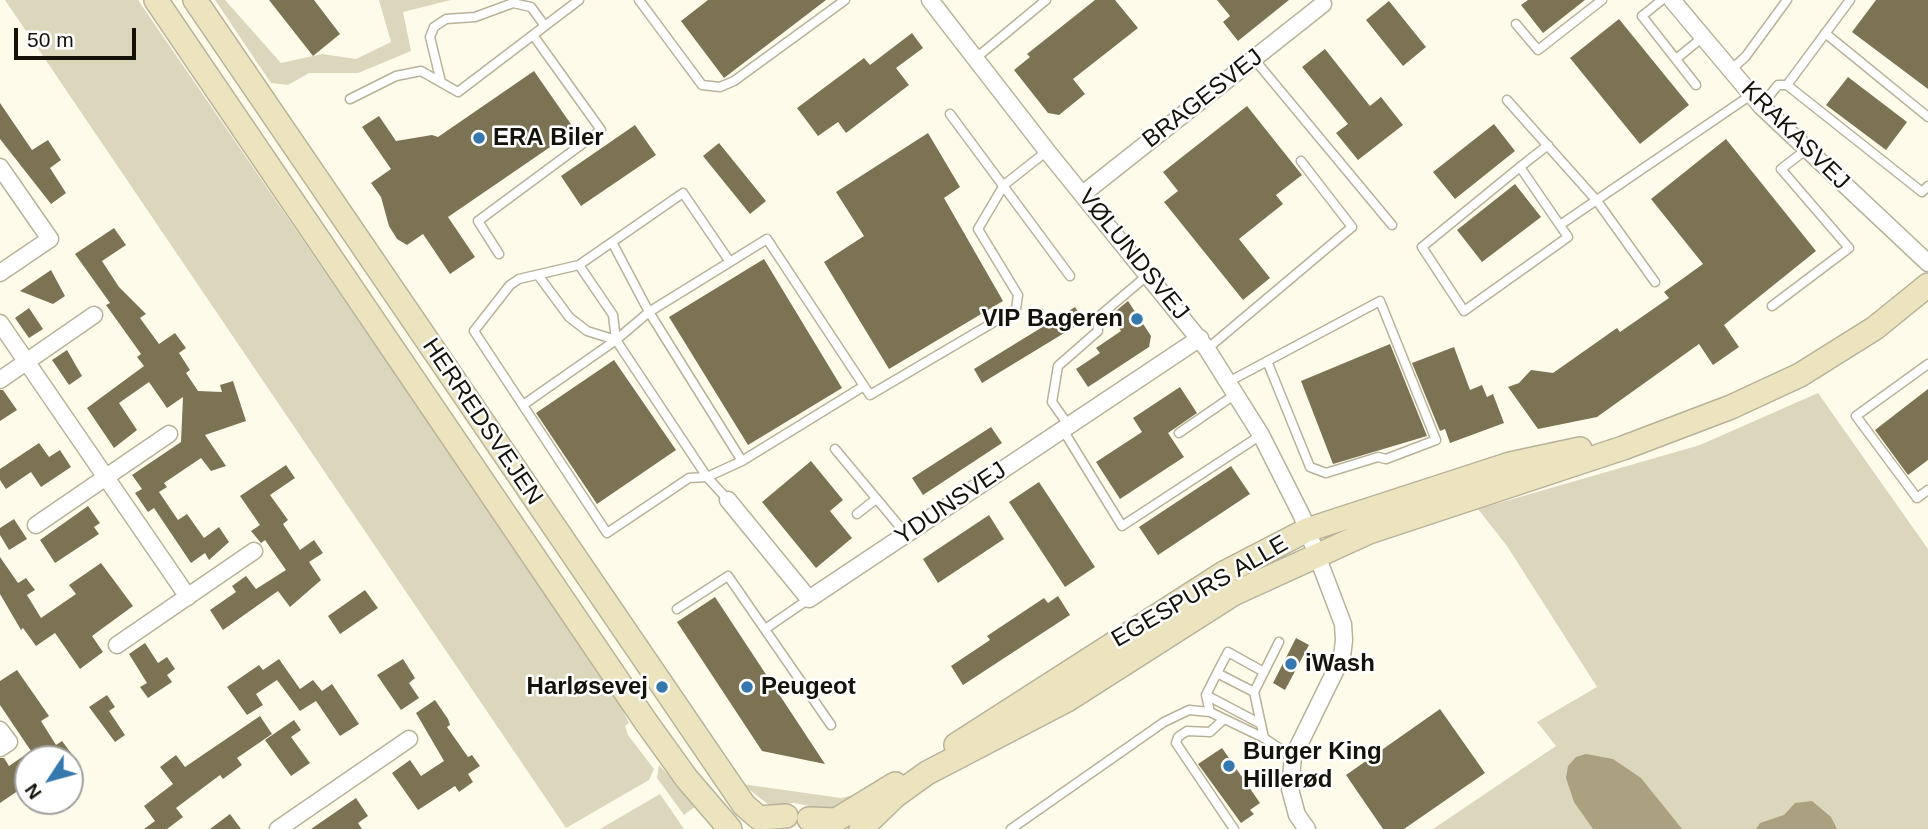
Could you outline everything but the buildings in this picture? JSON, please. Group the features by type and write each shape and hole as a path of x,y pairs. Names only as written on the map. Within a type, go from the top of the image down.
{"street":[{"name":"HERREDSVEJEN","path":"156,0 646,722 687,779 730,829"},
{"name":"HERREDSVEJEN","path":"195,0 744,805 759,818 806,821"},
{"name":"VØLUNDSVEJ","path":"930,0 1047,151 1084,193 1203,344 1233,387 1261,435 1307,530 1343,624 1344,640 1342,657 1293,757"},
{"name":"KRAKASVEJ","path":"1672,0 1756,101 1928,263"},
{"name":"BRAGESVEJ","path":"1084,193 1322,4"},
{"path":"0,167 50,239 0,273"},
{"name":"EGESPURS ALLE","path":"861,829 895,796 927,773 1067,701 1233,594 1369,532 1623,448 1731,407 1800,376 1875,328 1928,285"},
{"path":"0,380 94,315"},
{"path":"0,323 188,597"},
{"name":"YDUNSVEJ","path":"809,599 1066,428 1203,344"},
{"name":"EGESPURS ALLE","path":"806,821 836,820 1224,573 1307,530 1510,464 1669,429"},
{"path":"36,526 169,434"},
{"path":"728,500 809,599"},
{"path":"117,645 254,551"},
{"path":"0,730 9,742 0,748"},
{"path":"278,829 410,739"},
{"path":"1293,757 1290,789 1297,815 1307,829"},
{"path":"764,829 806,821"}],"lane":[{"path":"350,99 396,76 421,71 458,92 579,0"},
{"path":"639,0 702,85 720,87 734,81 845,0"},
{"path":"976,58 1046,0"},
{"path":"1516,24 1538,50 1602,0"},
{"path":"1662,0 1642,16 1696,85"},
{"path":"1731,70 1746,56 1787,0"},
{"path":"1787,85 1850,0"},
{"path":"441,82 430,37 434,27 446,19 475,17 513,3 531,7 545,26"},
{"path":"1825,33 1928,117"},
{"path":"499,254 478,221 601,130 533,35"},
{"path":"1676,59 1703,37"},
{"path":"1254,59 1392,225"},
{"path":"1560,225 1778,85 1787,85 1922,192 1928,186"},
{"path":"1507,100 1597,201 1655,282"},
{"path":"950,114 1070,276"},
{"path":"1520,167 1567,237 1464,311 1422,247 1520,167 1548,145"},
{"path":"1772,306 1849,248 1781,169 1807,149"},
{"path":"523,405 616,340 649,312 767,239 870,395 1016,309 1018,295 978,229 1004,185 1047,151"},
{"path":"1203,344 1352,227 1301,161"},
{"path":"730,262 683,193 579,265 510,285 474,331 607,533 690,478 706,477 742,461 864,386"},
{"path":"612,242 649,312 742,461"},
{"path":"579,265 613,315 616,340 706,477 728,500"},
{"path":"1149,274 1097,318 1098,331 1058,366 1052,402 1122,526 1261,435"},
{"path":"538,275 569,317 587,331 616,340"},
{"path":"1179,433 1267,361 1380,301 1436,440 1386,459 1378,457 1325,473 1310,467 1267,361"},
{"path":"1928,364 1856,416 1917,498 1928,490"},
{"path":"835,449 906,534"},
{"path":"857,514 876,499"},
{"path":"677,609 728,576 831,725"},
{"path":"765,629 809,599"},
{"path":"1264,738 1254,692 1279,642"},
{"path":"1210,712 1206,695 1228,652 1264,672"},
{"path":"1217,673 1254,692"},
{"path":"1206,695 1261,724"},
{"path":"1011,829 1176,715 1189,710 1210,712 1264,738 1293,757"},
{"path":"1224,719 1210,732 1187,731 1178,737 1176,743 1234,829"}],"shaded area":[{"path":"5,0 138,0 614,693 629,723 625,726 628,735 654,769 649,780 566,828"},
{"path":"215,0 225,0 281,63 322,54 356,59 391,42 379,0 451,0 403,12 411,51 358,73 309,73 288,85 271,83"},
{"path":"1818,393 1928,549 1928,829 1433,829 1556,746 1537,722 1597,687 1507,546 1478,509 1700,445"},
{"path":"1586,754 1613,759 1641,778 1682,829 1593,829 1574,802 1566,778 1568,766 1576,757"},
{"path":"659,765 696,806 684,815 657,778"},
{"path":"901,770 896,777 835,811 794,803 769,805 742,784 841,798 858,794"},
{"path":"660,794 684,829 600,829"},
{"path":"1812,801 1831,817 1837,829 1756,829 1760,823 1784,815 1795,803"}],"place":[{"name":"ERA Biler","path":"479,138"},
{"name":"VIP Bageren","path":"1137,319"},
{"name":"iWash","path":"1291,664"},
{"name":"Harløsevej","path":"662,687"},
{"name":"Peugeot","path":"747,687"},
{"name":"Burger King Hillerød","path":"1229,766"}]}
